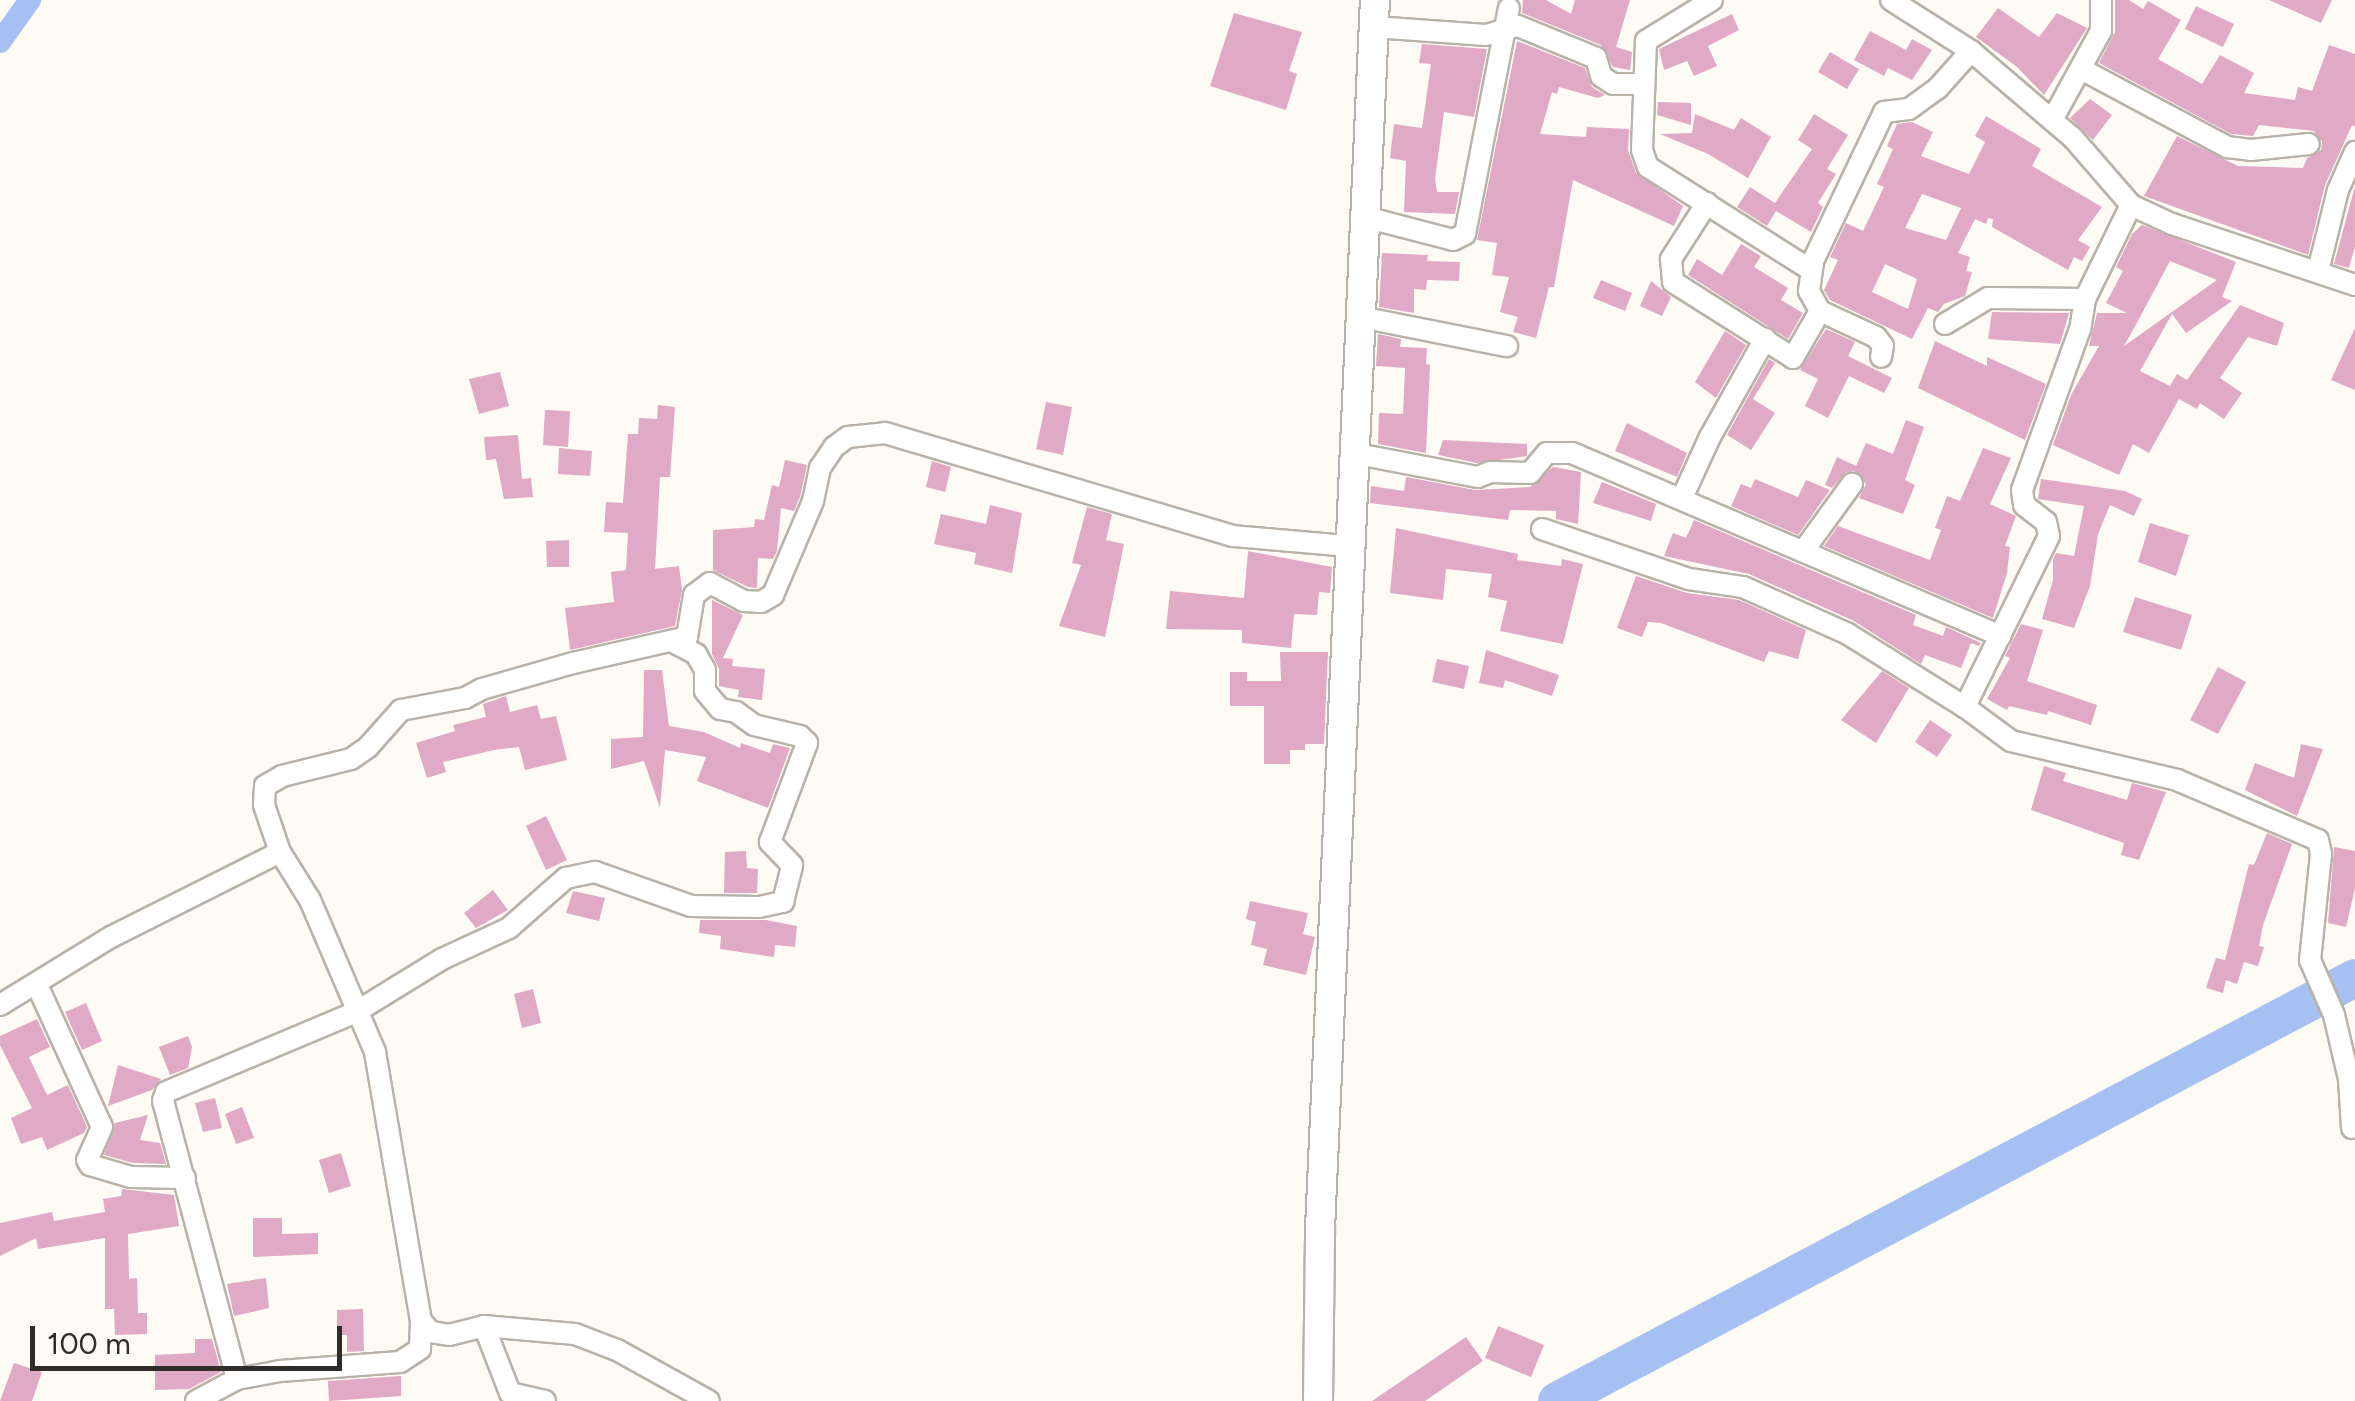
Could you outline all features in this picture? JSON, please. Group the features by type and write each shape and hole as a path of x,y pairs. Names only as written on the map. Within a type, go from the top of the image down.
{"street":[{"path":"1712,0 1650,35 1643,52 1640,137 1648,168 1811,270"},
{"path":"1890,0 1971,51 2052,120 2131,205 2172,224 2355,285"},
{"path":"2052,120 2101,32 2102,0"},
{"path":"1318,1401 1320,1229 1339,860 1348,546 1375,14 1486,35 1507,18"},
{"path":"1507,18 1566,49 1596,58 1601,76 1613,84 1643,84"},
{"path":"1365,216 1453,240 1462,238 1507,18"},
{"path":"1881,357 1883,346 1876,337 1820,311 1809,290 1811,270 1884,112 1909,108 1938,89 1971,51"},
{"path":"2081,69 2226,147 2251,150 2309,144"},
{"path":"2318,271 2338,190 2355,152"},
{"path":"1707,203 1671,260 1673,282 1793,358 1820,311"},
{"path":"1965,707 2049,536 2046,522 2024,506 2022,490 2080,329 2084,299 2131,205"},
{"path":"1945,324 1988,298 2084,299"},
{"path":"1360,317 1507,346"},
{"path":"1682,498 1709,439 1765,339"},
{"path":"196,1401 237,1379 280,1371 400,1362 420,1349 421,1320 375,1052 310,900 280,852 264,806 265,786 282,776 351,759 368,747 401,710 466,698 573,663 687,637 692,629 690,608 698,588 710,583 744,601 761,602 773,596 814,501 826,457 848,437 869,432 1232,536 1348,546"},
{"path":"1352,453 1478,477 1490,472 1530,473 1548,453 1572,453 1610,473 1682,498 2002,636"},
{"path":"1804,550 1852,484"},
{"path":"1542,528 1689,580 1743,587 1848,634 1965,707 2011,742 2177,780 2318,840 2321,854 2310,960 2335,1019 2349,1079 2352,1128"},
{"path":"237,1379 163,1094 356,1012 442,959 509,928 552,885 566,878 595,872 627,880 691,906 759,907 783,902 792,864 770,842 807,743 800,736 754,725 736,712 720,709 706,691 705,670 696,654 672,641"},
{"path":"0,1005 111,936 280,852"},
{"path":"37,985 102,1127 87,1160 90,1165 131,1177 185,1178"},
{"path":"2335,1019 2355,1008"},
{"path":"421,1320 432,1332 449,1335 484,1326 575,1334 617,1350 709,1401"},
{"path":"484,1326 509,1397 545,1401"}],"building":[{"path":"1523,0 1546,0 1571,14 1575,0 1630,0 1616,47 1632,52 1630,70 1613,67 1601,45 1522,13"},
{"path":"2115,0 2129,0 2143,9 2148,1 2181,20 2158,59 2202,84 2220,55 2254,73 2244,93 2295,100 2298,87 2312,91 2329,45 2355,54 2355,127 2352,125 2325,185 2308,255 2144,196 2177,136 2238,166 2303,168 2307,158 2321,150 2322,142 2314,131 2259,125 2253,136 2231,134 2099,63 2115,32"},
{"path":"2269,0 2332,0 2321,23"},
{"path":"2196,6 2234,24 2223,47 2185,29"},
{"path":"1998,8 2039,37 2057,13 2087,28 2044,95 2017,67 1976,37"},
{"path":"1234,13 1302,32 1289,71 1297,74 1286,110 1210,86"},
{"path":"1732,14 1739,30 1708,46 1717,66 1694,76 1687,61 1664,70 1659,49"},
{"path":"1870,31 1906,50 1912,39 1932,50 1912,80 1888,68 1884,76 1854,60"},
{"path":"1517,41 1585,68 1592,87 1605,95 1598,98 1559,87 1557,94 1552,92 1540,134 1586,137 1587,127 1629,129 1628,150 1636,173 1683,206 1674,226 1573,180 1554,287 1549,287 1536,338 1513,332 1518,317 1500,312 1509,277 1492,275 1497,243 1477,240"},
{"path":"1422,44 1487,49 1474,117 1444,112 1435,179 1437,192 1459,192 1455,214 1404,212 1406,161 1390,158 1394,124 1422,128 1431,64 1419,63"},
{"path":"1830,52 1859,69 1847,89 1818,72"},
{"path":"2090,99 2112,115 2093,140 2070,118"},
{"path":"1658,102 1691,103 1691,125 1657,115"},
{"path":"1695,114 1734,130 1741,118 1771,137 1748,178 1708,154 1660,134 1692,133"},
{"path":"1814,114 1848,135 1827,169 1836,174 1818,203 1823,207 1811,232 1776,211 1767,226 1737,207 1750,187 1775,203 1812,149 1798,140"},
{"path":"1986,116 2041,149 2032,166 2102,207 2078,240 2090,247 2082,261 2074,257 2068,270 1992,227 1993,219 1988,218 1986,224 1975,219 1958,253 1970,257 1966,271 1972,272 1965,296 1944,304 1938,312 1928,308 1912,339 1830,300 1824,290 1838,260 1830,257 1846,223 1863,231 1884,187 1877,184 1893,149 1887,146 1897,124 1912,122 1933,132 1921,156 1969,174 1985,142 1975,136","holes":["1922,194 1961,208 1946,240 1905,228","1885,264 1917,279 1908,309 1872,292"]},
{"path":"2355,186 2355,246 2349,268 2334,264"},
{"path":"2142,225 2236,262 2222,297 2232,301 2186,333 2172,314 2140,371 2170,386 2177,374 2187,380 2240,305 2284,323 2277,346 2248,337 2220,378 2242,393 2224,419 2200,403 2197,409 2179,399 2149,453 2133,444 2119,475 2053,445 2071,395 2099,346 2089,346 2097,313 2127,313 2106,303 2123,271 2116,267 2132,234","holes":["2170,261 2217,280 2124,346"]},
{"path":"1741,244 1761,256 1754,267 1788,288 1781,300 1803,313 1788,339 1688,275 1697,259 1722,275"},
{"path":"1382,253 1428,255 1427,261 1460,262 1459,281 1427,280 1426,290 1414,289 1414,313 1379,307"},
{"path":"1601,280 1632,293 1625,311 1593,298"},
{"path":"1651,281 1671,297 1662,316 1640,306"},
{"path":"1992,312 2069,313 2060,344 1988,339"},
{"path":"2355,328 2355,390 2331,380"},
{"path":"1826,329 1855,342 1848,356 1892,378 1884,393 1849,376 1828,418 1805,406 1818,379 1800,370"},
{"path":"1725,331 1746,345 1716,398 1695,382"},
{"path":"1378,334 1401,339 1400,347 1427,348 1426,364 1430,365 1426,453 1378,444 1379,413 1403,414 1405,368 1376,366"},
{"path":"1935,341 1987,366 1987,357 2046,384 2025,440 1918,388"},
{"path":"1769,359 1775,363 1753,399 1775,413 1751,450 1727,435"},
{"path":"500,372 509,406 479,414 469,379"},
{"path":"1046,402 1072,407 1063,455 1036,449"},
{"path":"658,405 675,407 670,477 660,477 655,569 679,566 682,590 675,626 570,650 565,608 614,602 611,572 626,570 628,533 604,532 606,502 623,503 628,434 638,434 639,418 657,419"},
{"path":"545,410 570,411 568,447 543,445"},
{"path":"1906,420 1924,427 1905,480 1915,485 1903,514 1859,498 1866,484 1854,471 1846,472 1832,488 1825,485 1837,457 1856,466 1866,443 1893,454"},
{"path":"1627,423 1687,453 1677,477 1615,451"},
{"path":"518,435 522,479 531,478 533,497 504,499 496,459 486,460 484,437"},
{"path":"1443,440 1527,444 1527,456 1477,463 1438,455"},
{"path":"559,448 592,451 590,476 558,474"},
{"path":"1983,448 2011,458 1990,504 2016,516 2005,546 2010,547 2007,573 1993,618 1824,546 1838,526 1930,560 1941,530 1935,528 1947,496 1960,501"},
{"path":"785,460 807,465 800,497 794,511 781,508 777,551 773,559 758,558 757,588 748,587 713,570 713,530 754,527 755,519 764,520 772,485 779,487"},
{"path":"932,461 951,467 945,492 926,487"},
{"path":"1553,467 1581,472 1578,524 1556,519 1556,511 1510,510 1508,520 1370,503 1371,486 1404,491 1406,477 1475,490 1530,487"},
{"path":"1755,479 1798,497 1806,480 1830,490 1798,535 1731,506 1741,484 1751,488"},
{"path":"2041,479 2125,491 2142,499 2134,516 2110,505 2098,534 2090,586 2074,628 2042,619 2053,580 2053,559 2056,553 2074,556 2084,506 2038,499"},
{"path":"1602,482 1656,504 1651,521 1593,503"},
{"path":"990,505 1022,513 1012,573 974,564 976,553 934,544 941,514 986,524"},
{"path":"1087,507 1112,514 1106,540 1124,544 1105,637 1059,626 1081,565 1072,563"},
{"path":"1694,520 1916,615 1913,625 1943,636 1946,627 1981,643 1971,643 1961,668 1925,655 1921,664 1854,621 1749,574 1664,556 1673,533 1686,538"},
{"path":"2150,523 2189,535 2176,576 2138,562"},
{"path":"1396,528 1518,554 1517,560 1561,566 1562,559 1583,564 1563,644 1500,631 1507,601 1488,597 1492,574 1446,569 1443,600 1390,593"},
{"path":"569,540 569,567 547,567 546,541"},
{"path":"1248,551 1332,567 1330,593 1319,592 1317,615 1294,614 1291,648 1242,643 1242,630 1166,629 1170,591 1244,598"},
{"path":"1636,576 1687,593 1739,600 1806,630 1798,659 1769,651 1764,662 1661,623 1648,622 1642,637 1617,628"},
{"path":"2135,597 2192,615 2181,650 2123,632"},
{"path":"712,600 743,615 723,658 733,659 732,666 765,669 762,700 738,697 739,690 719,686 719,669 712,654"},
{"path":"2021,624 2043,630 2027,681 2097,705 2091,725 2048,711 2047,715 2009,706 2007,710 1987,699 2010,658 2005,656"},
{"path":"1486,650 1559,675 1552,696 1505,680 1503,688 1479,683"},
{"path":"1280,652 1328,652 1324,744 1305,744 1305,750 1290,750 1290,764 1264,764 1264,706 1230,706 1230,672 1247,672 1247,681 1281,681"},
{"path":"1437,659 1469,666 1464,689 1432,682"},
{"path":"2218,667 2246,682 2218,734 2190,720"},
{"path":"644,670 662,670 669,726 704,732 740,748 741,743 770,753 773,744 790,748 768,808 697,781 706,757 665,750 660,808 644,761 611,769 611,739 643,737"},
{"path":"1882,671 1909,688 1876,743 1841,720"},
{"path":"506,696 510,712 537,705 541,719 556,716 567,760 525,770 519,747 494,750 443,762 446,772 427,778 416,743 455,731 453,725 486,717 483,704"},
{"path":"1930,720 1952,735 1937,757 1915,742"},
{"path":"2301,744 2323,749 2297,816 2245,790 2255,763 2294,778"},
{"path":"2044,766 2066,773 2063,781 2127,800 2132,783 2166,792 2139,860 2121,855 2124,843 2031,810"},
{"path":"546,816 567,860 546,870 526,826"},
{"path":"2267,833 2292,844 2263,925 2259,946 2264,947 2258,966 2244,962 2237,984 2226,980 2223,993 2206,988 2216,958 2225,960 2249,864 2254,865"},
{"path":"2334,847 2355,851 2355,888 2346,927 2328,923"},
{"path":"746,851 747,868 758,869 757,893 724,893 725,852"},
{"path":"493,890 508,910 476,928 464,913"},
{"path":"573,891 605,898 599,921 566,913"},
{"path":"1250,901 1308,913 1303,934 1315,937 1306,975 1263,965 1267,949 1251,945 1256,922 1246,919"},
{"path":"700,920 766,920 797,926 795,947 775,945 774,957 720,949 721,936 699,933"},
{"path":"533,989 541,1023 522,1028 514,994"},
{"path":"86,1003 102,1041 82,1050 65,1012"},
{"path":"37,1019 50,1047 29,1057 47,1095 68,1085 87,1127 84,1133 47,1150 42,1137 21,1144 11,1118 32,1108 0,1045 0,1036"},
{"path":"188,1036 192,1047 188,1068 170,1075 159,1047"},
{"path":"118,1065 161,1079 152,1090 108,1106"},
{"path":"215,1098 222,1128 203,1132 195,1103"},
{"path":"242,1107 254,1138 236,1144 225,1114"},
{"path":"148,1115 140,1140 160,1143 166,1164 133,1163 104,1155 115,1123"},
{"path":"341,1153 351,1186 329,1193 319,1160"},
{"path":"122,1189 174,1195 179,1226 128,1234 129,1279 137,1278 138,1313 147,1313 147,1334 115,1335 114,1309 105,1309 105,1238 38,1249 36,1238 0,1256 0,1223 52,1212 54,1221 105,1212 103,1199 121,1196"},
{"path":"253,1218 282,1218 282,1234 318,1233 318,1254 253,1257"},
{"path":"266,1278 269,1308 234,1316 227,1284"},
{"path":"363,1309 364,1351 347,1352 347,1335 337,1335 337,1310"},
{"path":"1498,1326 1544,1345 1531,1377 1485,1358"},
{"path":"1466,1337 1483,1361 1425,1401 1372,1401"},
{"path":"195,1339 212,1339 221,1372 189,1389 155,1390 155,1355 195,1353"},
{"path":"14,1363 42,1372 32,1401 0,1401"},
{"path":"401,1376 401,1396 329,1401 328,1381"}],"waterway":[{"path":"0,42 30,0"},
{"path":"1557,1401 2355,978"}]}
